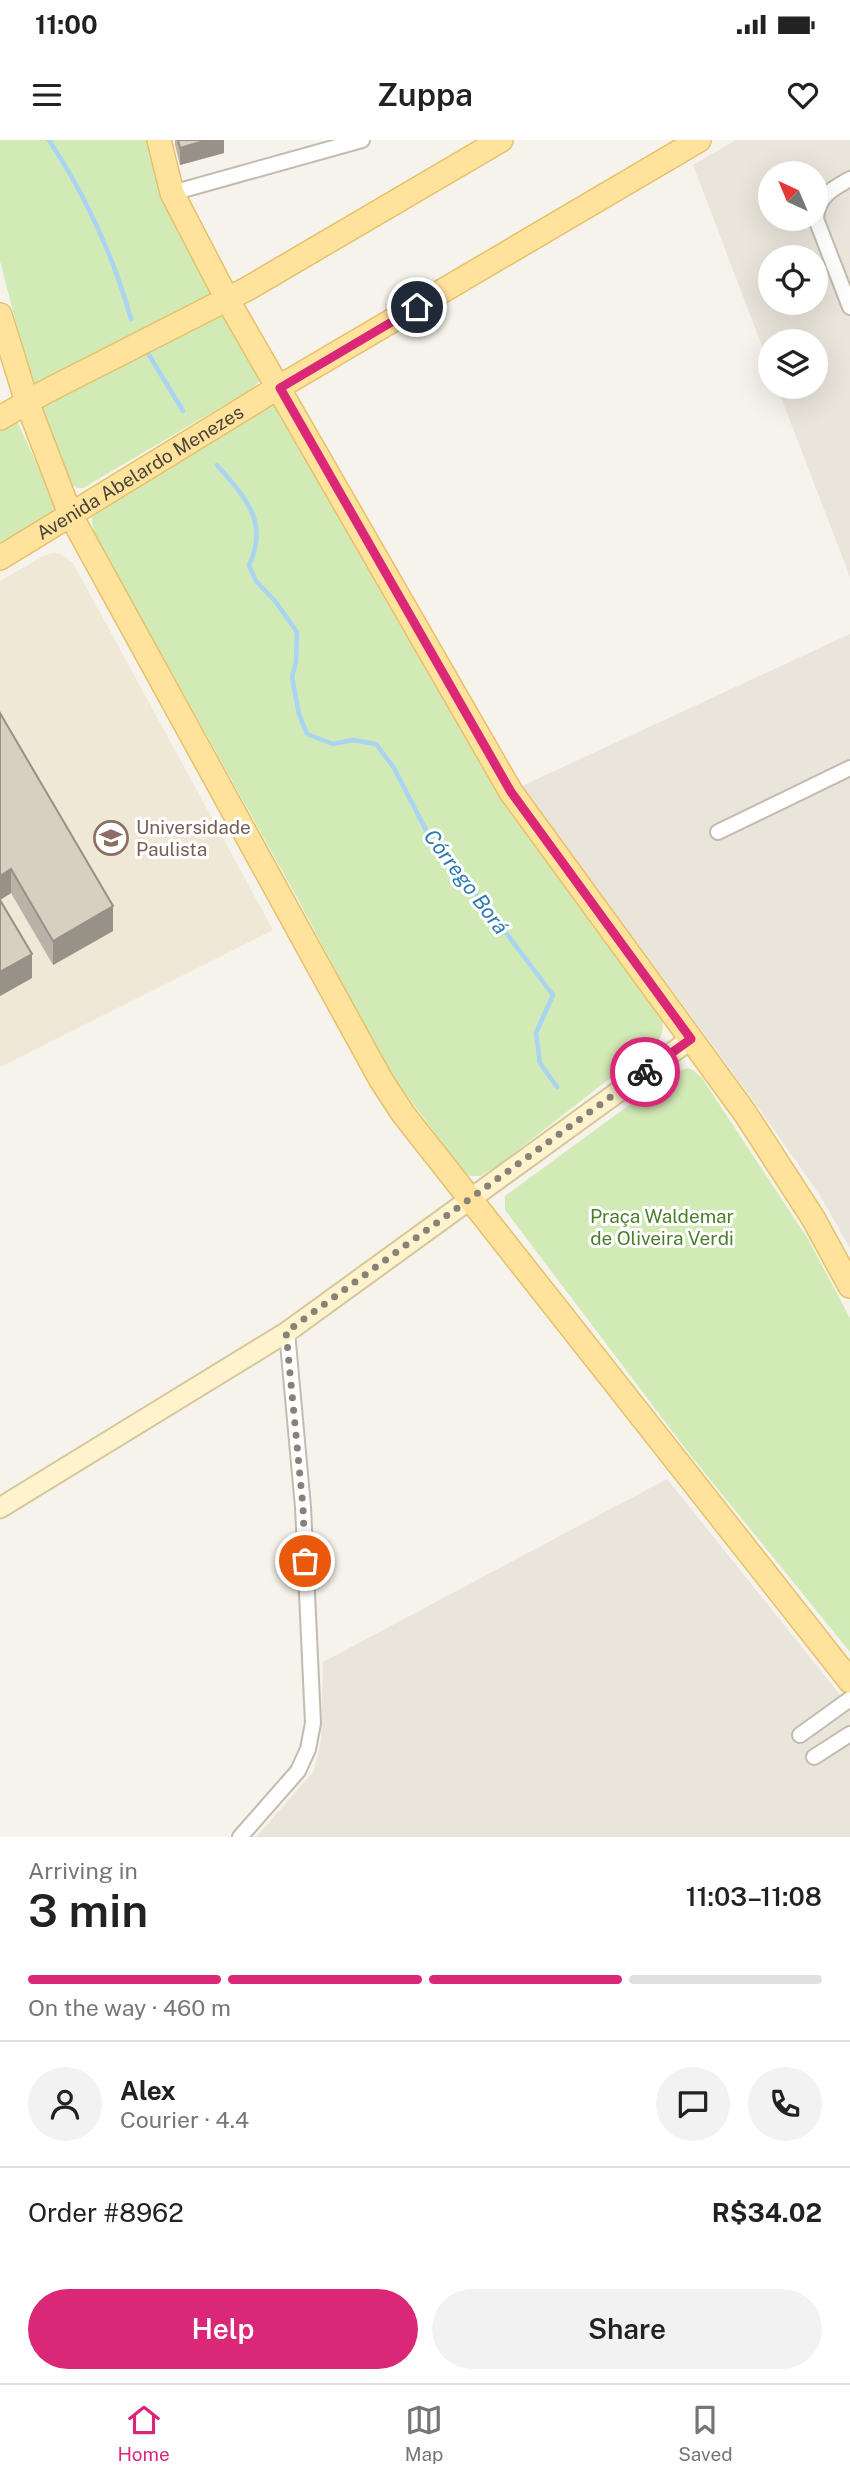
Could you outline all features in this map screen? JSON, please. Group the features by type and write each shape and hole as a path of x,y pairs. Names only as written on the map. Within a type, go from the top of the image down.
{"main road":[{"path":"159,140 172,193 227,299 511,792 745,1113 813,1218 850,1286"},
{"path":"0,418 227,299 501,140"},
{"path":"653,166 657,140"},
{"name":"Avenida Abelardo Menezes","path":"0,558 257,400 699,140"},
{"path":"0,315 27,402 71,514 381,1080 404,1115 850,1681"}],"street":[{"path":"172,193 362,140"},
{"path":"850,179 828,193 820,202 816,219 850,307"},
{"path":"718,832 850,768"},
{"path":"0,1508 286,1332 691,1039"},
{"path":"240,1837 298,1771 308,1749 313,1723 303,1507 286,1332"},
{"path":"800,1735 850,1699"},
{"path":"818,1723 832,1745"},
{"path":"814,1757 850,1734"}],"shaded area":[{"path":"736,140 850,140 850,577 782,399 828,399 828,329 758,329 758,336 693,165"},
{"name":"Universidade Paulista","path":"61,554 73,563 273,930 0,1067 0,581 45,555"},
{"path":"850,634 850,1248 819,1194 758,1107 522,786"},
{"path":"667,1479 850,1707 850,1837 256,1837 314,1771 321,1740 323,1662"}],"green space":[{"path":"0,140 151,140 263,377 253,388 83,488 77,488 67,481 28,369 0,261"},
{"path":"271,403 279,404 662,1019 663,1029 659,1040 500,1164 480,1176 470,1176 461,1168 386,1067 299,901 94,533 91,512"},
{"path":"14,415 59,511 0,546 0,424"},
{"name":"Praça Waldemar de Oliveira Verdi","path":"688,1068 702,1078 808,1239 850,1318 850,1652 691,1456 505,1210 505,1196 673,1073"}],"building":[{"path":"178,140 207,140 180,148"},
{"path":"0,713 113,906 53,941 11,869 0,876"},
{"path":"0,900 32,954 0,972"}],"waterway":[{"name":"Córrego Borá","path":"49,140 97,226 131,319"},
{"name":"Córrego Borá","path":"149,355 183,411"},
{"name":"Córrego Borá","path":"217,465 251,510 257,536 249,565 256,581 275,601 297,632 296,662 292,677 299,714 307,734 333,744 353,740 376,744 394,768 432,842 482,901 553,995 536,1033 540,1063 557,1087"}],"way so far":[{"path":"305,1561 303,1507 286,1332 485,1191 645,1072"}],"place":[{"name":"Universidade Paulista","path":"111,838"}],"route":[{"path":"417,307 280,388 511,792 691,1039 645,1072"}]}
